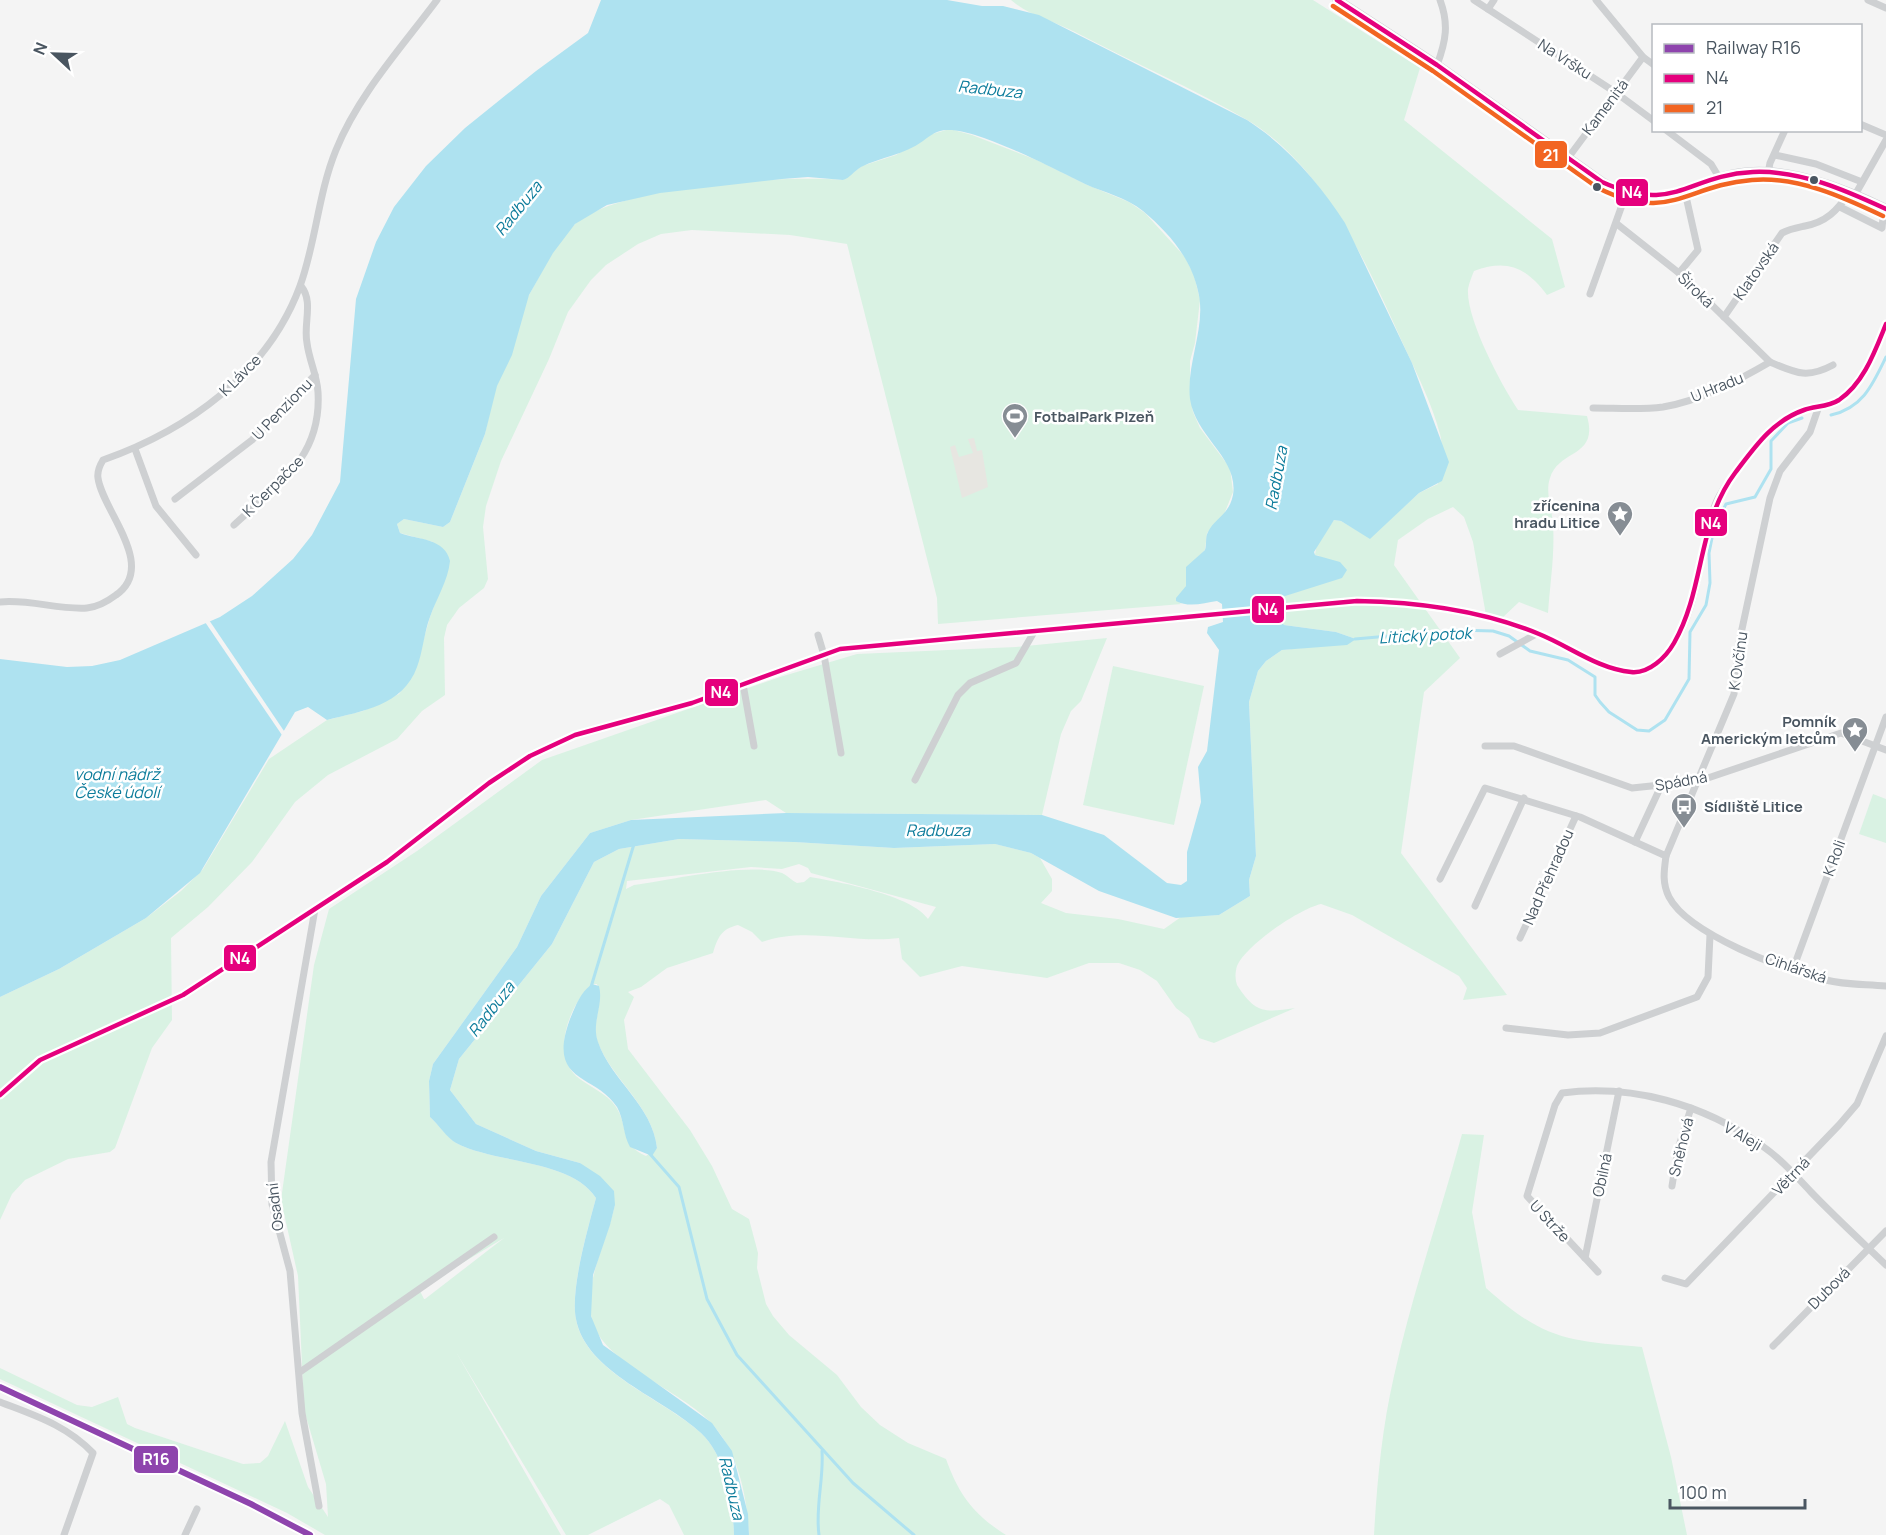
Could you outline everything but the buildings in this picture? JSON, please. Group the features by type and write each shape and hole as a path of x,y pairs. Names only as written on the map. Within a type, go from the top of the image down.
{"main road":[{"path":"1337,0 1437,65 1602,182 1626,194 1654,197 1685,192 1744,173 1768,173 1803,179 1852,194 1885,208"}],"street":[{"name":"K Lávce","path":"0,602 23,601 85,608 99,605 123,589 132,572 126,544 98,479 103,460 135,449 197,414 248,370 272,339 301,286 324,185 336,149 355,113 437,0"},
{"path":"1437,65 1447,29 1446,17 1440,0"},
{"name":"Na Vršku","path":"1474,0 1615,92 1652,120"},
{"path":"1488,9 1494,0"},
{"path":"1596,0 1643,57 1652,64"},
{"path":"1868,0 1886,8"},
{"name":"Kamenitá","path":"1568,158 1643,57"},
{"path":"1862,125 1886,135"},
{"path":"1669,132 1711,164 1720,179"},
{"path":"1768,173 1770,163 1784,132"},
{"name":"Klatovská","path":"1724,317 1782,233 1791,228 1827,219 1862,182 1886,140"},
{"path":"1775,155 1816,165 1862,182"},
{"path":"1679,273 1698,250 1685,192"},
{"path":"1590,294 1626,194"},
{"path":"1840,207 1882,228 1885,208"},
{"name":"Široká","path":"1617,224 1679,273 1770,362"},
{"name":"U Penzionu","path":"175,499 252,440 315,375 306,339 307,298 301,286"},
{"path":"0,1095 40,1060 183,995 387,862 489,783 552,744 692,703 840,649 1035,633 1357,601 1435,604 1486,615 1538,633 1611,667 1634,672 1659,661 1673,646 1683,625 1714,506 1744,460 1773,427 1803,410 1836,402 1854,386 1870,361 1886,324"},
{"path":"1770,362 1800,375 1822,372 1833,365"},
{"name":"U Hradu","path":"1593,408 1663,407 1736,380 1770,362"},
{"name":"K Čerpačce","path":"234,525 306,454 318,422 315,375"},
{"name":"K Ovčínu","path":"1710,935 1689,920 1670,898 1663,878 1666,856 1734,694 1739,644 1770,498 1780,471 1810,432 1819,406"},
{"path":"135,449 156,506 196,555"},
{"path":"915,780 958,695 970,683 1016,663 1035,633"},
{"path":"1500,654 1538,633"},
{"path":"818,635 824,655 840,753"},
{"path":"743,684 754,746"},
{"name":"K Roli","path":"1793,969 1886,717"},
{"name":"Spádná","path":"1485,746 1514,746 1632,788 1699,781 1841,733 1886,750"},
{"path":"1635,842 1661,786"},
{"name":"Nad Přehradou","path":"1440,879 1485,788 1524,798 1576,816 1666,856"},
{"path":"1475,906 1524,798"},
{"name":"Nad Přehradou","path":"1520,938 1576,816"},
{"name":"Osadní","path":"315,909 272,1162 272,1204 290,1271 302,1413 319,1506"},
{"path":"1506,1028 1568,1035 1600,1033 1697,997 1708,976 1710,935"},
{"name":"Cihlářská","path":"1710,935 1827,981 1886,986"},
{"name":"Větrná","path":"1665,1278 1686,1284 1794,1173 1857,1104 1871,1076 1886,1036"},
{"name":"V Aleji","path":"1559,1094 1619,1091 1646,1094 1691,1108 1750,1138 1794,1173 1886,1265"},
{"name":"Obilná","path":"1585,1258 1619,1091"},
{"name":"U Strže","path":"1559,1094 1527,1196 1598,1272"},
{"name":"Sněhová","path":"1672,1186 1678,1149 1691,1108"},
{"name":"Dubová","path":"1773,1346 1886,1231"},
{"path":"300,1372 494,1237"},
{"path":"0,1402 62,1427 76,1436 93,1453 64,1535"},
{"path":"185,1535 197,1509"}],"green space":[{"path":"1011,0 1313,0 1420,68 1404,120 1552,239 1565,287 1547,295 1523,272 1506,266 1496,266 1474,271 1468,289 1469,302 1478,334 1518,410 1587,416 1588,439 1576,452 1561,462 1549,483 1553,557 1548,613 1519,602 1500,620 1486,615 1473,542 1464,517 1453,507 1428,519 1398,540 1394,565 1460,658 1424,692 1401,853 1507,995 1463,1000 1467,988 1459,976 1352,915 1321,904 1287,920 1262,938 1242,958 1236,969 1237,985 1255,1006 1268,1010 1295,1008 1214,1043 1199,1038 1189,1018 1176,1008 1157,981 1140,970 1119,963 1089,963 1047,978 962,966 920,977 902,959 899,938 864,939 796,935 762,942 752,932 738,925 721,934 713,953 667,968 641,987 628,992 634,997 624,1020 628,1049 690,1130 712,1166 732,1209 749,1219 758,1253 757,1268 766,1304 773,1316 789,1335 837,1375 861,1407 880,1425 908,1443 946,1459 968,1503 1006,1535 749,1535 744,1491 735,1463 722,1436 700,1412 624,1361 596,1332 591,1315 592,1286 615,1205 580,1163 536,1151 476,1124 450,1090 459,1059 552,944 594,862 619,849 679,839 794,842 894,848 995,844 1031,853 1040,858 1052,879 1052,891 1041,903 1066,913 1118,919 1164,929 1181,917 1219,915 1250,896 1249,880 1256,856 1249,702 1258,671 1266,661 1282,650 1330,645 1356,639 1336,632 1284,625 1279,618 1282,596 1320,556 1315,555 1317,543 1334,520 1341,521 1370,538 1419,493 1438,484 1441,440 1424,389 1360,253 1322,192 1300,165 1276,141 1228,109 1018,6","holes":["799,864 808,868 811,873 936,907 928,919 920,911 891,896 810,877 804,882 797,883 782,873 767,870 709,873 634,885 626,889 627,881 751,867 782,869","592,984 597,984 599,991 596,1028 598,1043 613,1069 641,1107 654,1133 657,1148 646,1156 637,1151 628,1140 616,1107 603,1094 576,1076 565,1054 566,1028 577,1003"]},
{"path":"950,129 1039,161 1085,184 1129,202 1145,213 1185,257 1194,275 1200,300 1195,343 1190,361 1190,393 1193,412 1200,428 1230,468 1233,492 1223,517 1207,533 1205,550 1186,569 1186,586 1179,603 1182,604 938,624 937,598 847,244 790,235 692,230 661,234 638,244 606,265 591,280 568,312 549,359 501,461 486,506 483,527 488,579 484,588 459,608 447,625 444,638 445,695 422,711 397,739 328,775 295,802 252,862 208,907 171,938 172,1020 152,1048 115,1148 110,1152 68,1159 25,1180 12,1194 0,1220 0,997 59,969 146,918 181,891 203,869 269,759 327,720 363,711 399,694 414,673 430,617 449,566 433,542 400,533 397,524 404,519 443,527 450,522 485,434 491,406 471,398 566,233 594,212 624,201 661,192 783,179 843,180 862,166 896,155 932,134"},
{"path":"1107,638 1081,701 1071,711 1061,734 1042,815 786,813 766,800 631,820 590,833 541,896 517,947 433,1064 429,1081 430,1117 456,1143 472,1150 551,1169 569,1176 584,1185 596,1198 575,1292 576,1319 582,1338 594,1354 610,1369 685,1421 710,1443 722,1467 730,1495 734,1535 684,1535 669,1505 660,1499 588,1535 566,1535 456,1352 561,1535 325,1535 287,1513 0,1379 0,1368 77,1405 92,1407 118,1397 127,1424 243,1464 260,1463 268,1456 285,1421 308,1487 328,1517 326,1484 304,1410 298,1276 281,1200 314,965 329,909 417,851 542,760 780,677 857,654 1016,647","holes":["504,1238 425,1299 419,1289"]},
{"path":"1113,666 1204,686 1174,825 1083,805"},
{"path":"1873,794 1886,799 1886,843 1859,834"},
{"path":"1462,1134 1484,1135 1472,1212 1486,1288 1524,1318 1558,1335 1594,1343 1642,1347 1671,1457 1687,1535 1374,1535 1386,1415 1394,1376 1409,1315"}],"sand":[{"path":"974,438 977,451 982,450 988,487 962,498 950,447 955,445 959,457 973,453 968,439"}],"water":[{"name":"vodní nádrž České údolí","path":"601,0 947,0 982,6 1003,6 1039,15 1247,120 1275,141 1301,166 1325,194 1345,223 1412,363 1449,462 1442,481 1419,493 1370,539 1341,521 1334,520 1314,552 1315,555 1340,562 1347,570 1342,578 1282,597 1279,618 1284,625 1336,632 1356,639 1347,645 1282,650 1266,661 1258,671 1249,702 1256,856 1249,880 1250,896 1219,915 1176,918 1099,891 1031,853 995,844 894,848 794,842 679,839 619,849 594,862 552,944 459,1059 450,1090 476,1124 536,1151 580,1163 600,1176 614,1191 615,1205 610,1225 593,1275 591,1316 603,1345 712,1423 732,1451 748,1514 749,1535 734,1535 730,1495 717,1454 710,1443 685,1420 610,1370 583,1338 576,1319 575,1292 596,1198 584,1185 569,1176 551,1169 472,1150 453,1141 430,1117 429,1081 433,1064 517,947 541,896 590,833 631,820 786,813 1042,815 1104,835 1167,883 1181,885 1187,881 1187,852 1201,802 1198,767 1207,751 1219,650 1207,633 1208,627 1223,622 1222,604 1217,601 1186,604 1176,601 1176,598 1186,586 1186,567 1205,550 1208,532 1231,502 1233,482 1224,459 1200,425 1190,399 1191,371 1200,317 1195,279 1184,257 1170,237 1136,206 996,143 960,131 947,130 934,133 908,150 861,167 843,180 808,177 660,193 607,205 575,224 553,253 529,295 512,355 497,386 485,434 450,522 443,527 404,519 397,524 400,533 430,541 443,548 450,561 411,680 392,699 367,710 327,720 308,707 295,712 200,873 146,918 59,969 0,997 0,659 67,667 92,666 120,660 220,617 252,596 293,559 312,535 340,482 356,299 376,242 394,207 426,166 465,128 588,33"},
{"path":"592,984 599,986 600,993 596,1028 598,1042 612,1069 648,1119 657,1148 652,1156 630,1147 617,1107 608,1096 576,1075 564,1055 564,1040 570,1019 581,995"}],"pier":[{"path":"209,620 286,734 284,738 205,622"}],"waterway":[{"name":"Litický potok","path":"1831,415 1851,407 1866,394 1886,357"},
{"name":"Litický potok","path":"1355,639 1457,630 1493,631 1509,636 1530,651 1568,660 1595,677 1595,695 1609,712 1637,730 1649,731 1665,720 1689,679 1690,632 1706,605 1710,583 1709,553 1714,528 1726,504 1755,497 1771,469 1771,441 1788,423 1802,418"},
{"path":"591,987 634,844"},
{"path":"650,1154 679,1187 707,1299 737,1355 853,1483 914,1535"},
{"path":"819,1535 822,1451"}],"rail line":[{"name":"R16","path":"0,1387 251,1504 310,1535"}],"transit line":[{"name":"N4","path":"1337,0 1437,65 1602,182 1647,195 1664,194 1731,175 1771,172 1822,183 1886,209"},
{"name":"21","path":"1333,6 1433,71 1598,188 1623,198 1643,203 1661,203 1729,183 1752,180 1786,181 1819,189 1883,216"},
{"name":"N4","path":"0,1095 40,1060 183,995 387,862 489,783 530,756 575,735 692,703 840,649 1357,601 1403,603 1472,613 1539,634 1619,670 1631,672 1644,670 1656,664 1666,654 1684,622 1714,513 1735,473 1765,436 1782,421 1804,410 1835,402 1848,393 1868,366 1886,324"}],"place":[{"name":"FotbalPark Plzeň","path":"1015,439"},
{"name":"zřícenina hradu Litice","path":"1620,537"},
{"name":"Pomník Americkým letcům","path":"1855,753"},
{"name":"Sídliště Litice","path":"1684,829"}],"water label":[{"name":"Radbuza","path":"990,89"},
{"name":"Radbuza","path":"518,208"},
{"name":"Radbuza","path":"1276,478"},
{"name":"Radbuza","path":"938,830"},
{"name":"Radbuza","path":"491,1009"},
{"name":"Radbuza","path":"732,1488"}]}
